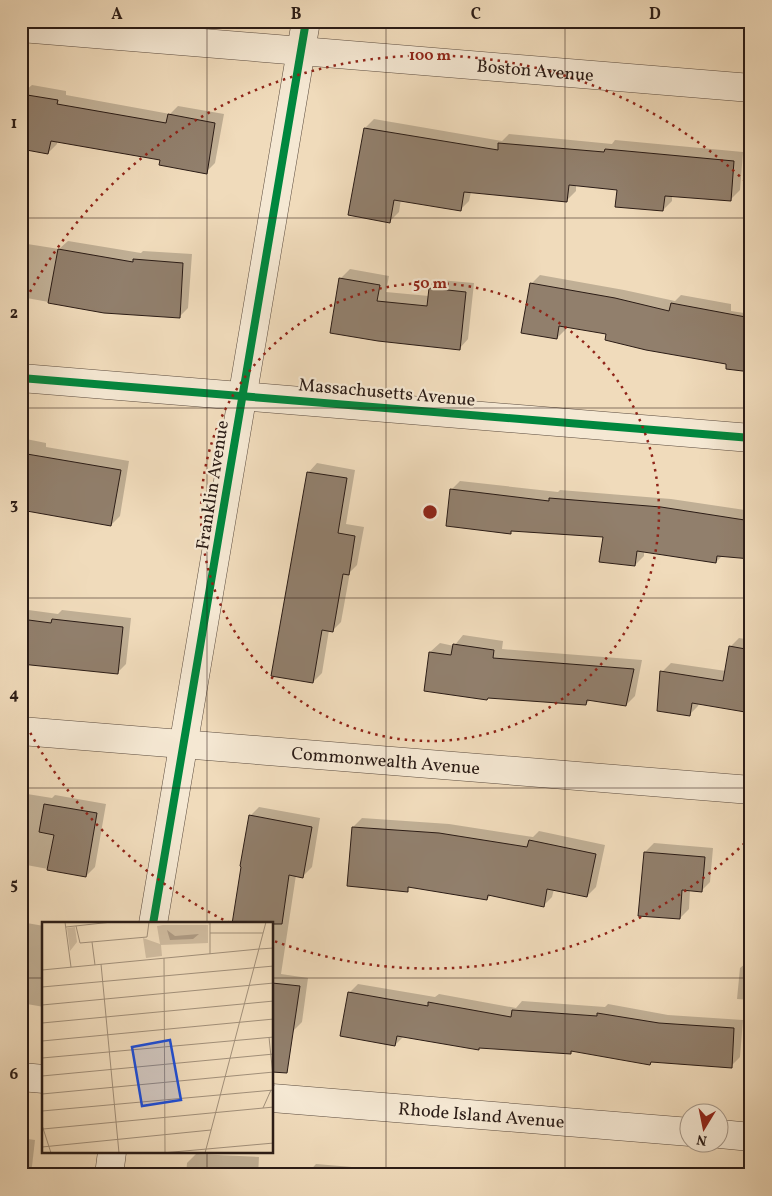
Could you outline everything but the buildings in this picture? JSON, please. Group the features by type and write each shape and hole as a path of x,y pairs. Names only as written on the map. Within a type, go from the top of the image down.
{"street":[{"name":"Franklin Avenue","path":"152,922 306,21"},
{"name":"Boston Avenue","path":"21,28 751,88"},
{"name":"Massachusetts Avenue","path":"21,378 751,438"},
{"name":"Commonwealth Avenue","path":"21,731 751,790"},
{"path":"21,1077 42,1079"},
{"name":"Rhode Island Avenue","path":"274,1098 680,1131"},
{"path":"730,1135 751,1137"},
{"path":"108,1175 112,1154"}],"cycle path":[{"path":"153,922 306,21"},
{"path":"21,378 751,438"}]}
